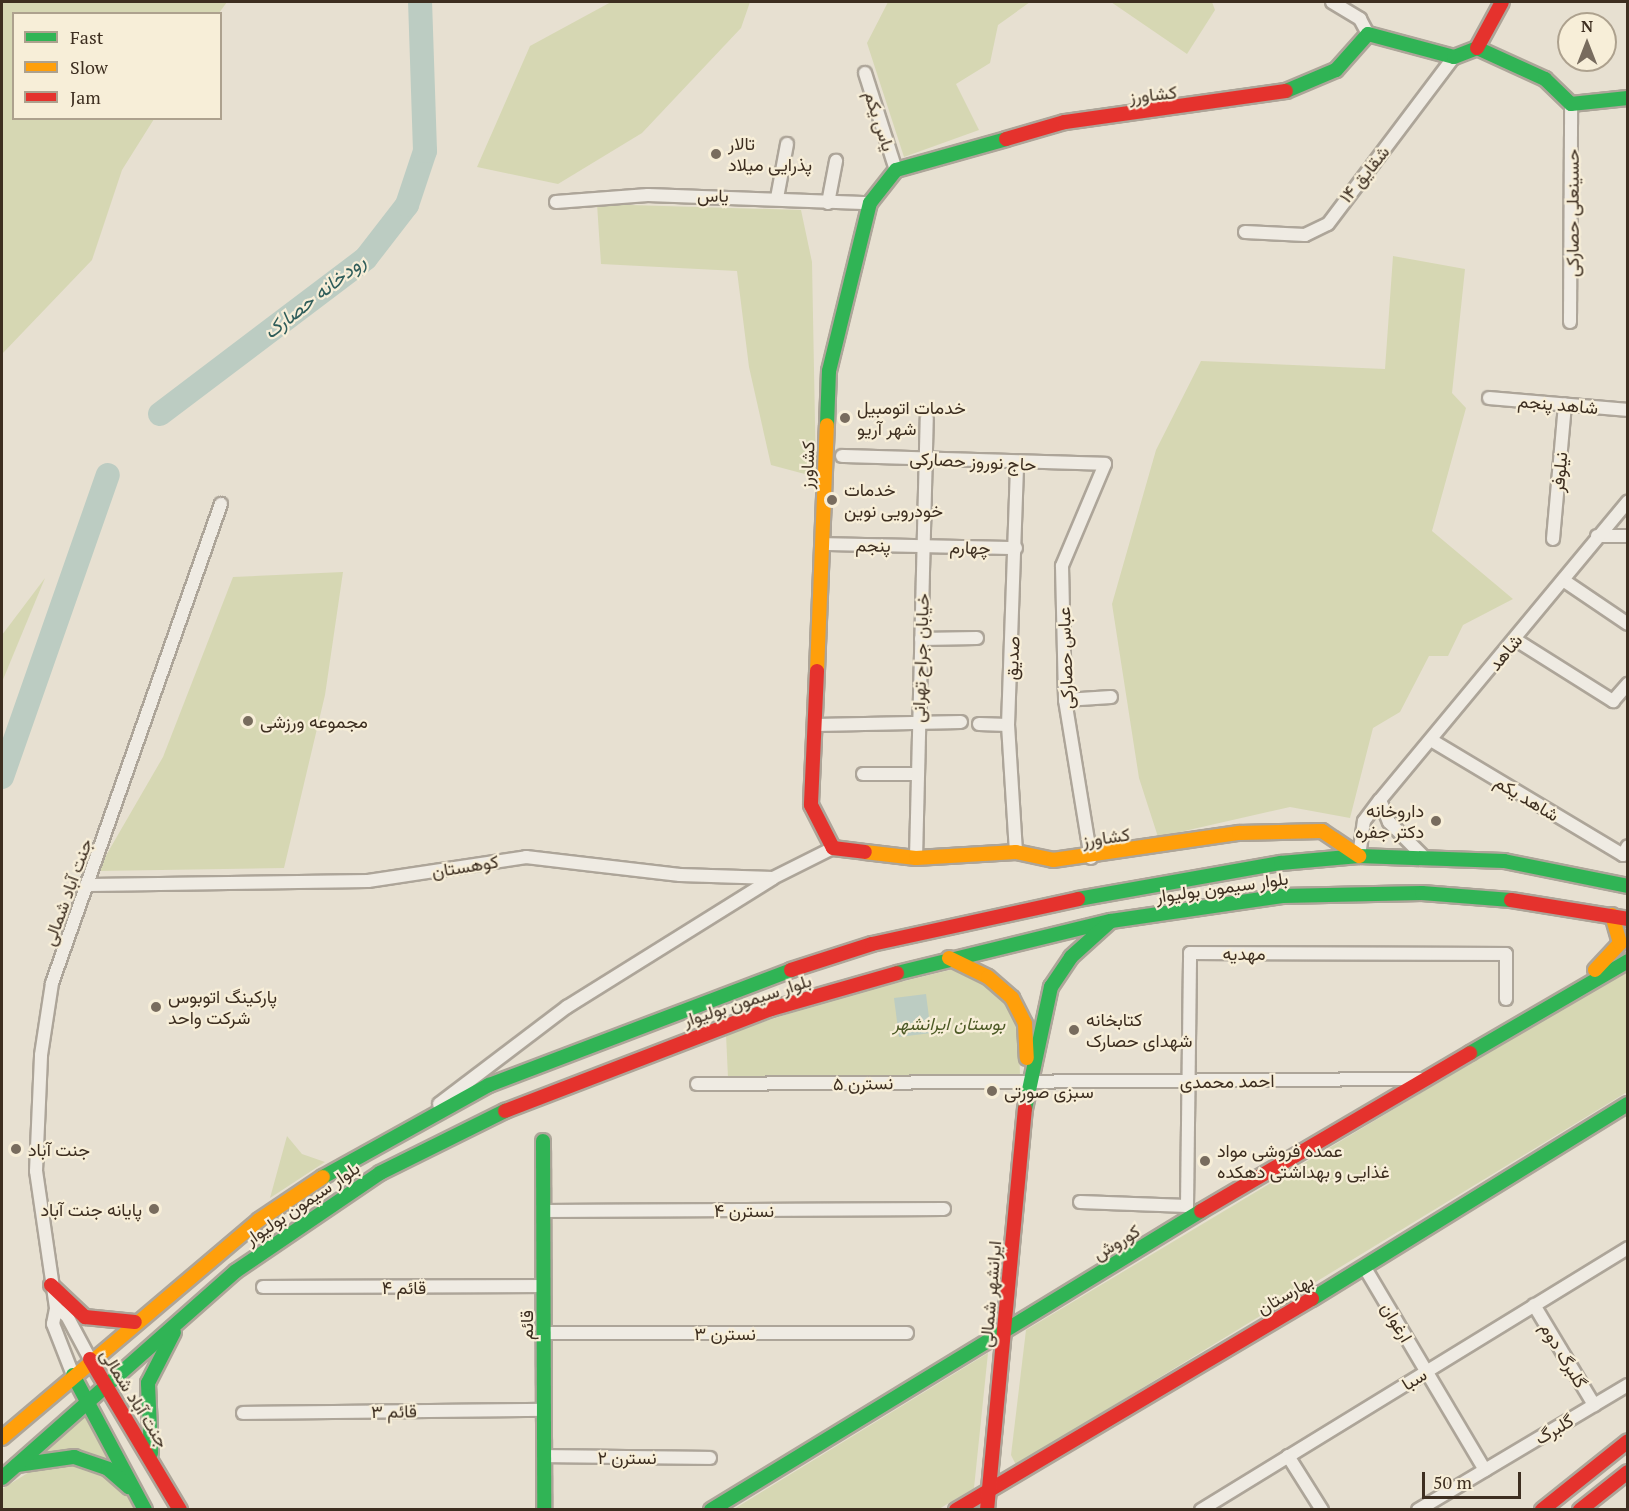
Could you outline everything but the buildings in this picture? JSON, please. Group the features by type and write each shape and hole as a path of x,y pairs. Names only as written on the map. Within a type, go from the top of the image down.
{"street":[{"path":"1332,2 1360,19 1368,34 1454,57 1477,48 1502,2"},
{"name":"کشاورز","path":"1359,856 1322,831 1239,833 1091,858 1053,860 1016,852 916,858 833,848 811,805 829,371 870,203 896,170 1065,122 1274,96 1336,70 1368,34"},
{"path":"1477,48 1545,79 1571,104 1628,98"},
{"name":"شقایق ۱۴","path":"1245,232 1305,235 1328,224 1454,57"},
{"name":"یاس یکم","path":"865,73 896,170"},
{"name":"حسینعلی حصارکی","path":"1570,322 1571,104"},
{"path":"777,198 787,144"},
{"path":"828,203 836,161"},
{"name":"یاس","path":"556,202 648,195 870,203"},
{"name":"شاهد پنجم","path":"1489,398 1628,410"},
{"name":"نیلوفر","path":"1553,538 1564,405"},
{"name":"خیابان جراح تهرانی","path":"916,858 915,774 927,418"},
{"name":"حاج نوروز حصارکی","path":"842,456 1017,464 1105,464"},
{"name":"صدیق","path":"1016,852 1008,725 1016,548 1017,464"},
{"name":"عباس حصارکی","path":"1091,858 1065,700 1062,566 1105,464"},
{"name":"شاهد","path":"1359,856 1364,822 1380,800 1516,640 1597,536 1628,501"},
{"name":"جنت آباد شمالی","path":"142,1503 89,1399 73,1375 53,1324 56,1308 36,1171 41,1055 52,983 90,885 221,504"},
{"path":"1597,536 1628,536"},
{"name":"پنجم","path":"823,544 923,545"},
{"name":"چهارم","path":"923,545 1016,548"},
{"path":"1563,580 1625,619"},
{"path":"921,639 977,638"},
{"path":"1516,640 1614,701 1628,684"},
{"path":"1065,700 1111,697"},
{"path":"816,725 961,722"},
{"path":"980,724 1008,725"},
{"name":"شاهد یکم","path":"1431,740 1625,851"},
{"path":"863,774 915,774"},
{"path":"1380,800 1389,822 1425,858"},
{"name":"کوهستان","path":"90,885 368,881 526,857 680,875 773,878 833,848"},
{"name":"بلوار سیمون بولیوار","path":"2,1438 90,1359 259,1220 423,1115 671,1011 872,944 1202,874 1359,856 1504,861 1628,886"},
{"path":"423,1115 567,1007 773,878"},
{"name":"بلوار سیمون بولیوار","path":"2,1478 104,1384 300,1224 380,1173 473,1123 760,1013 949,958 1111,921 1216,903 1347,893 1476,897 1628,919"},
{"path":"1542,1007 1614,955 1620,943 1612,915"},
{"path":"1028,1081 1051,987 1071,957 1111,921"},
{"name":"مهدیه","path":"1080,1202 1187,1206 1190,953 1506,954 1506,999"},
{"path":"949,958 988,977 1012,998 1025,1024 1028,1081"},
{"path":"1542,1007 1628,961"},
{"name":"کوروش","path":"711,1509 1542,1007"},
{"name":"احمد محمدی","path":"1028,1081 1188,1082 1425,1079"},
{"name":"نسترن ۵","path":"697,1084 1028,1081"},
{"name":"ایرانشهر شمالی","path":"987,1509 1028,1081"},
{"name":"بهارستان","path":"956,1509 1365,1268 1628,1104"},
{"name":"قائم","path":"543,1141 544,1509"},
{"name":"نسترن ۴","path":"543,1210 944,1209"},
{"name":"سبا","path":"1201,1509 1628,1248"},
{"name":"ارغوان","path":"1365,1268 1485,1470"},
{"path":"51,1285 85,1317 135,1322"},
{"name":"قائم ۴","path":"263,1287 544,1286"},
{"name":"گلبرگ دوم","path":"1534,1305 1594,1405"},
{"name":"جنت آباد شمالی","path":"56,1308 68,1316 104,1384 152,1458 180,1509"},
{"path":"152,1458 148,1383 161,1349 183,1319"},
{"name":"نسترن ۳","path":"544,1333 907,1333"},
{"name":"گلبرگ","path":"1418,1509 1628,1385"},
{"name":"قائم ۳","path":"243,1413 544,1410"},
{"path":"1542,1509 1628,1441"},
{"name":"نسترن ۲","path":"544,1456 710,1458"},
{"path":"1288,1456 1322,1509"},
{"path":"15,1465 74,1457 108,1469 142,1503"},
{"path":"1580,1509 1628,1472"}],"green space":[{"path":"2,2 227,2 220,12 12,12 12,120 153,120 122,170 92,260 2,354"},
{"path":"611,2 750,2 741,28 642,133 558,184 477,167 530,46"},
{"path":"888,2 1030,2 998,25 990,63 956,84 979,130 904,157 867,43"},
{"path":"1111,2 1212,2 1215,10 1187,54"},
{"path":"597,204 801,210 812,262 816,477 771,465 749,367 737,271 601,264"},
{"path":"1393,256 1465,269 1452,393 1466,408 1432,531 1513,599 1463,625 1448,656 1429,656 1400,712 1373,728 1350,818 1290,807 1158,837 1139,778 1112,604 1156,450 1201,361 1385,369"},
{"name":"مجموعه ورزشی","path":"343,572 325,695 284,868 97,871 163,757 233,577"},
{"path":"45,578 2,682 2,635"},
{"name":"بوستان ایرانشهر","path":"954,969 971,973 1004,1000 1019,1026 1020,1077 728,1078 726,1034 843,996"},
{"path":"1627,969 1627,1092 1016,1465 1011,1455 1026,1330"},
{"path":"287,1136 302,1154 325,1162 270,1198"},
{"path":"988,1353 974,1488 939,1509 734,1509"},
{"path":"84,1415 120,1472 38,1456"},
{"path":"42,1464 92,1467 124,1490 134,1509 2,1509 2,1489"}],"shaded area":[{"path":"926,994 931,1033 899,1037 894,998"}],"waterway":[{"name":"رودخانه حصارک","path":"160,414 366,258 407,205 425,151 420,2"},
{"name":"رودخانه حصارک","path":"2,777 108,475"}],"traffic: fast":[{"path":"1286,91 1336,70 1368,34 1454,57 1477,48"},
{"path":"1477,48 1545,79 1571,104 1628,98"},
{"path":"827,425 829,371 870,203 896,170 1006,139"},
{"path":"1078,899 1281,863 1359,856 1504,861 1628,886"},
{"path":"897,973 1111,921 1282,896 1422,893 1511,900"},
{"path":"1025,1109 1051,987 1071,957 1111,921"},
{"path":"1470,1053 1628,961"},
{"path":"323,1177 489,1085 791,970"},
{"path":"1312,1299 1628,1104"},
{"path":"2,1478 236,1271 380,1173 505,1111"},
{"path":"543,1141 544,1510"},
{"path":"711,1510 1201,1211"},
{"path":"151,1453 148,1383 174,1332"},
{"path":"73,1375 145,1510"},
{"path":"17,1465 74,1457 108,1469 129,1487"}],"traffic: slow":[{"path":"817,671 827,425"},
{"path":"865,852 916,858 1016,852 1053,860 1239,833 1322,831 1359,856"},
{"path":"1595,970 1620,943 1612,915"},
{"path":"949,958 988,977 1012,998 1025,1024 1027,1058"},
{"path":"2,1438 259,1220 323,1177"}],"traffic: jam":[{"path":"1477,48 1502,2"},
{"path":"1006,139 1065,122 1286,91"},
{"path":"817,671 811,805 833,848 865,852"},
{"path":"791,970 872,944 1078,899"},
{"path":"1511,900 1628,919"},
{"path":"505,1111 771,1009 897,973"},
{"path":"1201,1211 1470,1053"},
{"path":"987,1510 1025,1109"},
{"path":"51,1285 85,1317 135,1322"},
{"path":"956,1510 1312,1299"},
{"path":"90,1359 180,1510"},
{"path":"1542,1510 1628,1441"},
{"path":"1580,1510 1628,1472"}],"place":[{"name":"تالار پذرایی میلاد","path":"716,154"},
{"name":"خدمات اتومبیل شهر آریو","path":"845,418"},
{"name":"خدمات خودرویی نوین","path":"832,500"},
{"name":"مجموعه ورزشی","path":"248,721"},
{"name":"داروخانه دکتر جفره","path":"1436,821"},
{"name":"پارکینگ اتوبوس شرکت واحد","path":"156,1007"},
{"name":"کتابخانه شهدای حصارک","path":"1074,1030"},
{"name":"سبزی صورتی","path":"992,1091"},
{"name":"جنت آباد","path":"16,1149"},
{"name":"عمده فروشی مواد غذایی و بهداشتی دهکده","path":"1205,1161"},
{"name":"پایانه جنت آباد","path":"154,1209"}]}
